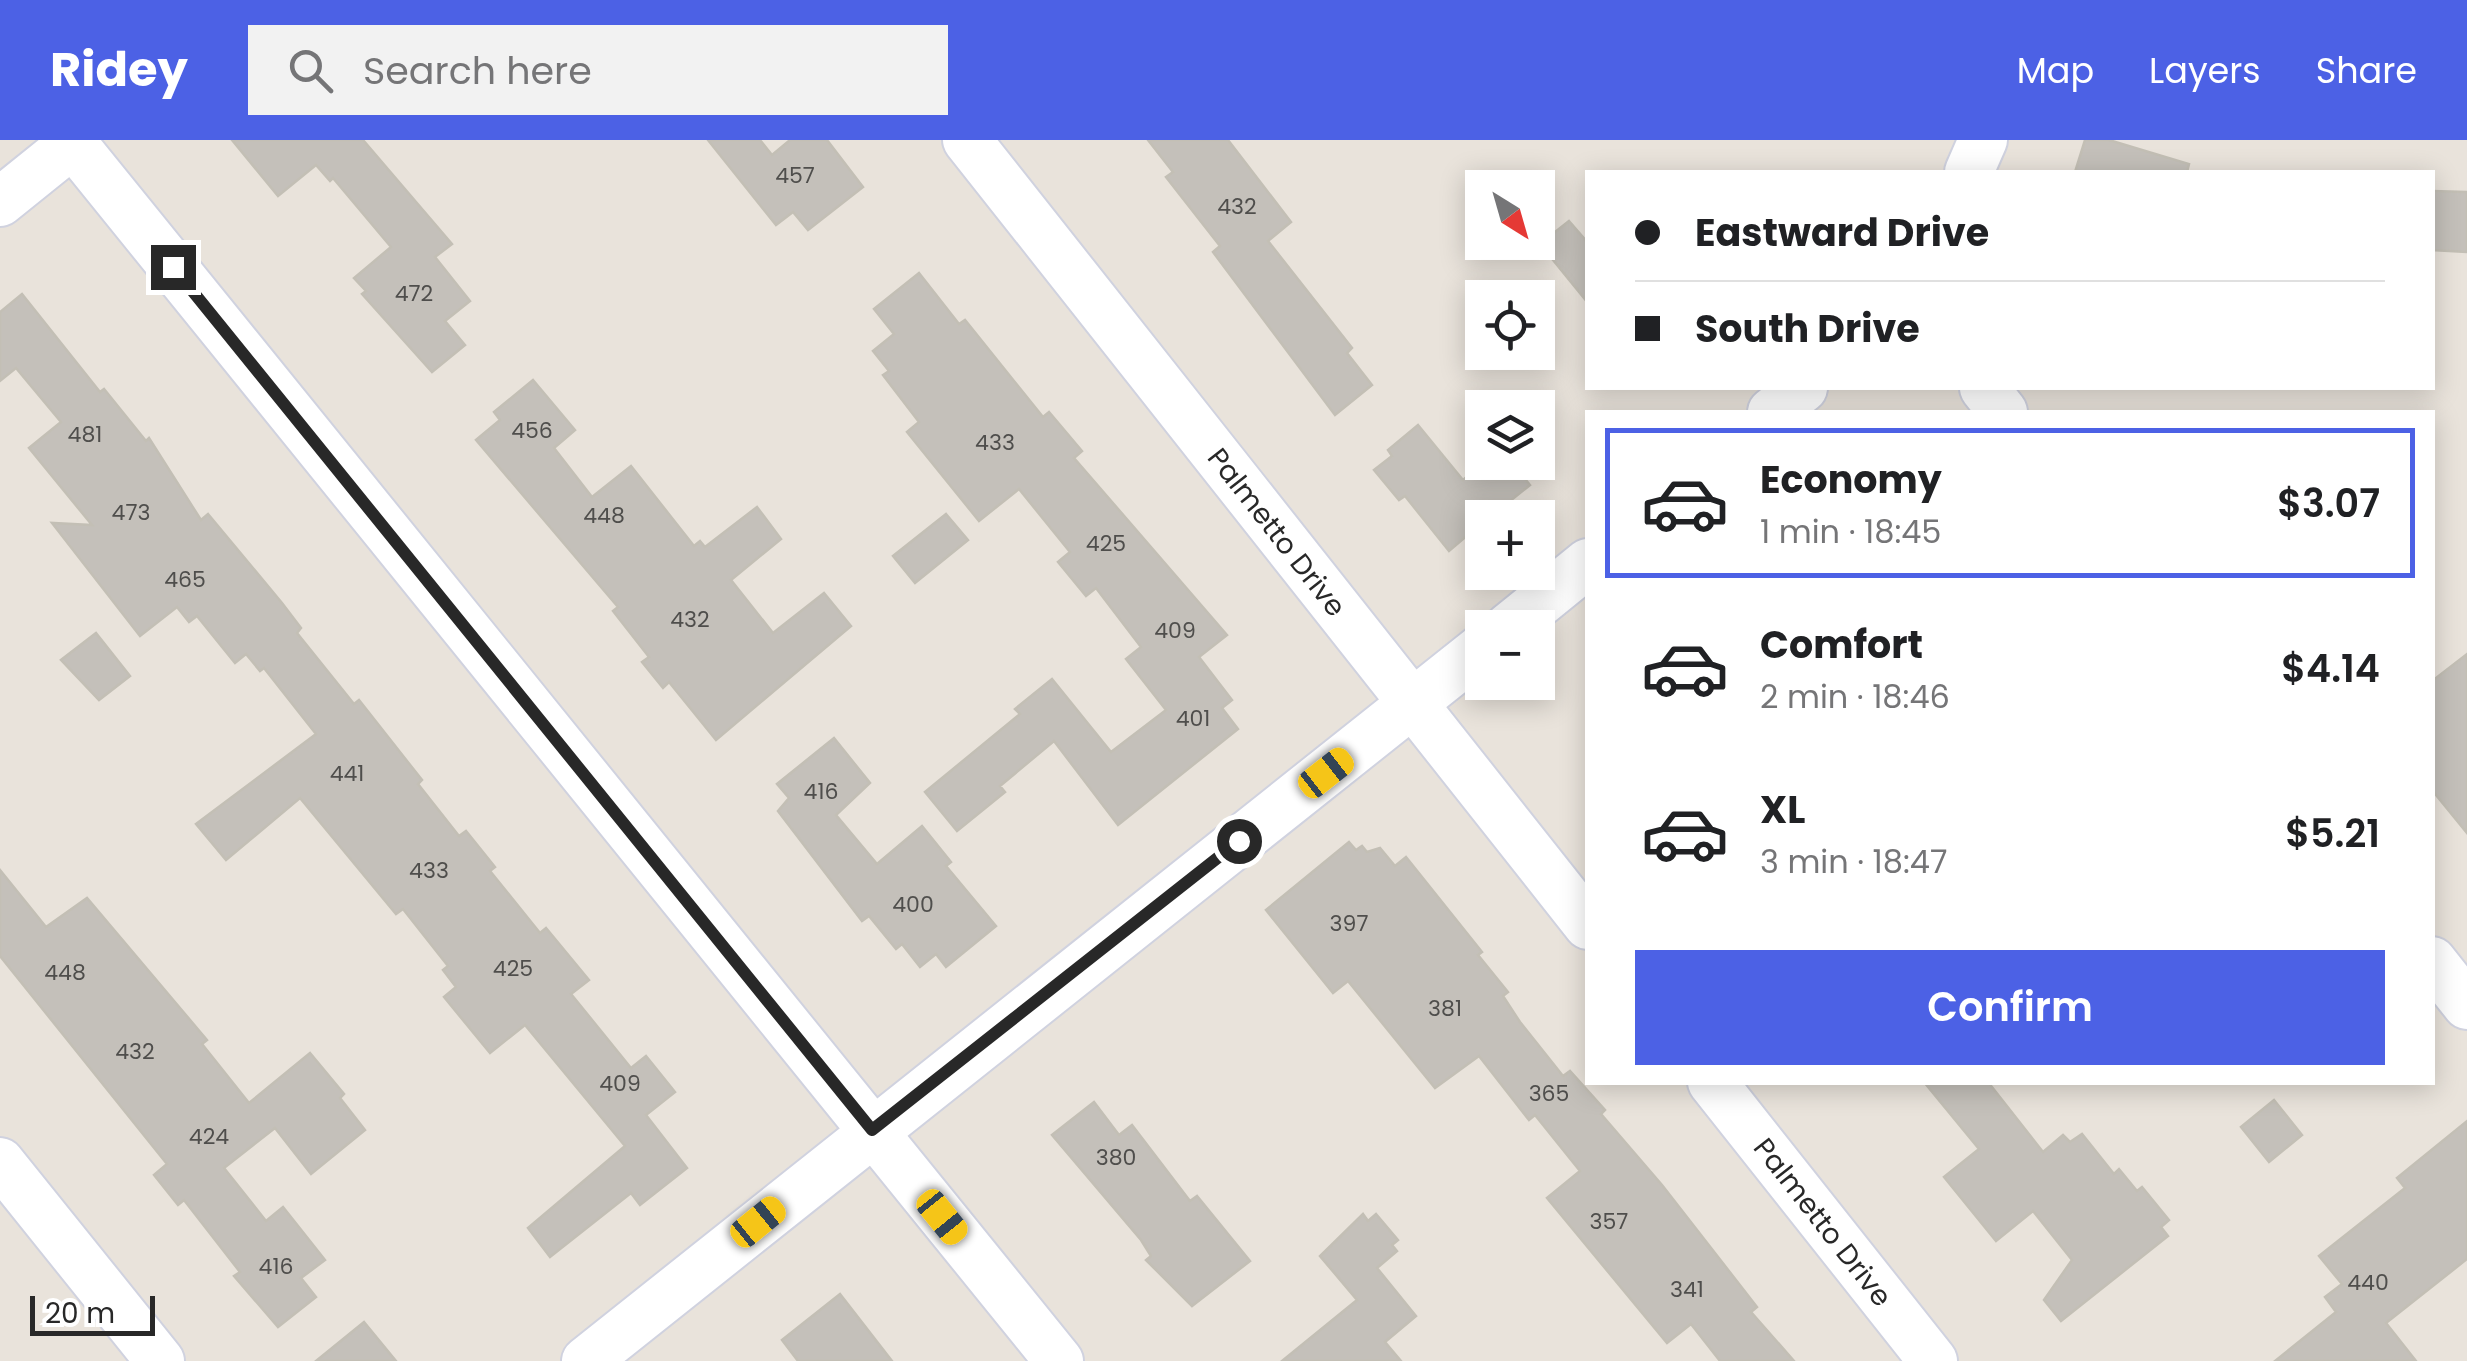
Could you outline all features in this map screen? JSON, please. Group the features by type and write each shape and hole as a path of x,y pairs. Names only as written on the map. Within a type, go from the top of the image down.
{"street":[{"name":"Palmetto Drive","path":"967,140 1585,921"},
{"path":"1970,170 1983,140"},
{"path":"0,202 73,141 1059,1361"},
{"path":"1775,410 1800,390"},
{"path":"1986,390 2001,410"},
{"path":"1530,610 1585,565"},
{"path":"586,1361 1465,662"},
{"path":"2435,965 2467,1005"},
{"name":"Palmetto Drive","path":"1714,1085 1933,1361"},
{"path":"0,1162 160,1361"}],"building":[{"path":"232,140 363,140 452,244 435,257 470,301 445,321 465,345 432,372 362,294 366,291 354,278 391,247 333,178 330,181 316,165 278,196"},
{"path":"708,140 760,140 772,155 790,140 827,140 863,187 808,230 793,212 776,225"},
{"path":"1148,140 1228,140 1291,222 1268,241 1352,348 1347,353 1372,385 1335,415 1213,252 1220,246 1166,177 1173,172"},
{"path":"2085,140 2109,140 2189,164 2188,170 2076,170"},
{"path":"2435,191 2467,192 2467,252 2435,250"},
{"path":"1569,221 1585,240 1585,299 1553,260 1555,232"},
{"path":"919,273 959,324 965,320 1043,417 1049,412 1082,451 1074,458 1227,635 1199,657 1232,700 1222,708 1238,729 1118,825 1054,741 1000,786 1005,792 957,831 925,792 1020,714 1015,709 1052,679 1111,752 1166,710 1126,659 1141,647 1096,588 1086,596 1058,562 1070,552 1019,489 979,521 907,432 919,422 883,375 889,371 873,351 894,334 874,309"},
{"path":"22,294 100,392 104,389 146,441 149,438 201,520 208,514 282,603 301,628 297,633 354,704 359,700 422,780 418,784 459,836 466,831 495,867 490,871 540,933 546,928 589,980 571,994 631,1068 646,1056 675,1092 646,1115 687,1168 640,1205 631,1193 550,1257 528,1228 625,1146 525,1025 490,1053 444,997 456,987 443,970 448,966 403,909 396,914 300,798 226,860 196,824 316,734 264,668 260,671 246,654 235,663 197,616 189,622 177,607 140,636 52,523 92,525 29,448 61,422 16,368 0,381 0,312"},
{"path":"533,380 575,430 554,448 592,497 631,466 694,546 700,541 705,547 757,507 781,539 731,580 773,633 824,593 851,626 716,740 669,682 663,688 642,662 649,657 613,611 618,607 476,440 500,420 494,412"},
{"path":"1418,425 1463,480 1526,480 1530,485 1511,500 1465,500 1465,537 1449,551 1405,496 1399,500 1374,470 1392,456 1388,450"},
{"path":"946,514 968,540 915,583 893,556"},
{"path":"96,633 130,676 99,700 61,660"},
{"path":"2467,654 2467,833 2435,794 2435,679"},
{"path":"834,738 870,783 836,815 877,864 922,826 951,862 946,866 996,926 946,967 936,954 920,967 902,944 896,949 869,916 862,921 778,811 789,798 777,784"},
{"path":"1349,842 1356,850 1362,846 1367,852 1380,848 1395,866 1406,857 1482,952 1478,955 1508,992 1503,996 1520,1022 1563,1076 1570,1071 1605,1110 1601,1114 1662,1185 1757,1307 1751,1312 1794,1361 1720,1361 1691,1324 1667,1343 1547,1198 1580,1171 1535,1115 1529,1120 1479,1056 1435,1088 1348,981 1333,993 1266,910"},
{"path":"0,870 46,927 87,898 207,1040 202,1044 249,1103 310,1053 344,1094 340,1098 365,1130 311,1174 275,1128 224,1168 266,1221 283,1207 325,1260 301,1278 316,1297 278,1327 234,1276 240,1272 184,1200 178,1205 154,1175 167,1164 0,956"},
{"path":"1926,1085 1990,1085 2043,1152 2063,1135 2070,1142 2082,1134 2114,1174 2119,1169 2137,1191 2142,1187 2169,1220 2161,1227 2168,1236 2061,1321 2044,1300 2072,1260 2033,1211 1996,1241 1944,1177 1979,1149"},
{"path":"2274,1100 2302,1135 2269,1162 2241,1127"},
{"path":"1094,1102 1119,1135 1132,1125 1190,1201 1197,1196 1250,1261 1192,1306 1146,1260 1151,1256 1141,1240 1052,1135"},
{"path":"2467,1121 2467,1259 2386,1323 2416,1361 2275,1361 2336,1312 2325,1297 2342,1284 2319,1256 2405,1188 2397,1178"},
{"path":"1363,1214 1368,1221 1376,1214 1398,1240 1392,1245 1397,1251 1377,1268 1416,1316 1385,1342 1401,1361 1282,1361 1357,1300 1320,1256"},
{"path":"840,1294 892,1361 798,1361 782,1340"},
{"path":"364,1322 396,1361 316,1361"}],"route":[{"path":"173,267 872,1130 1239,841"}]}
